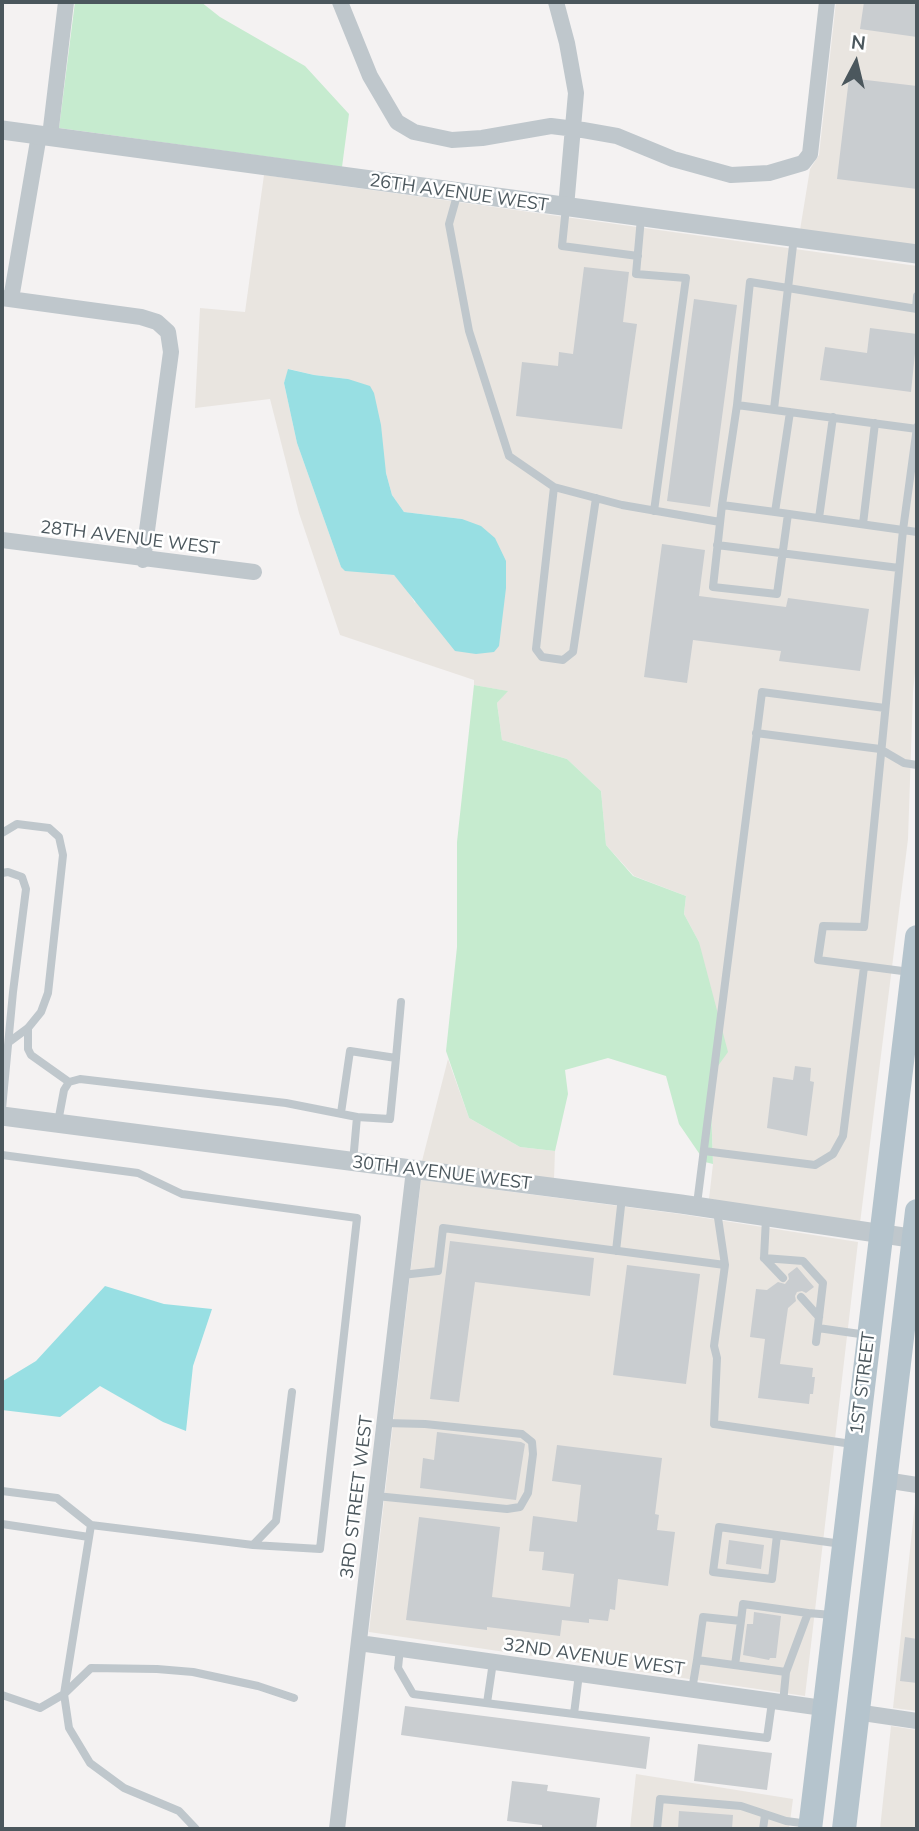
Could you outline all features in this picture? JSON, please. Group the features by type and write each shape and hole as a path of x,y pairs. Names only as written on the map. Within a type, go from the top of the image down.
{"main road":[{"name":"1ST STREET","path":"815,1827 823,1710 917,937"},
{"name":"1ST STREET","path":"844,1829 885,1480 905,1345 917,1211"}],"street":[{"path":"66,2 44,135 6,298 141,317 156,322 168,332 171,352 143,560"},
{"path":"340,2 370,76 397,121 414,132 452,141 551,126 617,136 673,159 731,175 769,173 803,163 810,154 827,2"},
{"path":"556,2 568,43 576,93 566,207"},
{"name":"26TH AVENUE WEST","path":"2,130 917,254"},
{"name":"28TH AVENUE WEST","path":"2,541 254,572"},
{"name":"30TH AVENUE WEST","path":"2,1116 622,1197 916,1239"},
{"name":"3RD STREET WEST","path":"337,1829 414,1170"},
{"path":"885,1480 917,1485"},
{"name":"32ND AVENUE WEST","path":"359,1643 823,1710"},
{"path":"856,1712 917,1721"}],"lane":[{"path":"458,192 449,224 468,331 509,456 554,487 720,522"},
{"path":"566,207 562,246 638,256"},
{"path":"641,218 636,274 686,278 654,510"},
{"path":"774,410 794,237"},
{"path":"788,514 777,594 713,587 750,282 916,309 917,296"},
{"path":"737,405 917,428 903,530 864,927 823,926 818,960 913,972"},
{"path":"775,512 790,412"},
{"path":"819,518 833,418"},
{"path":"863,524 874,423"},
{"path":"554,487 536,649 542,657 563,660 573,652 596,498"},
{"path":"722,505 917,532"},
{"path":"717,545 900,568"},
{"path":"696,1207 761,692 885,708"},
{"path":"756,733 880,749 904,764 917,765"},
{"path":"2,833 17,824 49,828 59,837 63,855 48,993 41,1012 28,1028 9,1042"},
{"path":"2,873 8,872 22,877 26,889 2,1109"},
{"path":"704,1151 815,1165 833,1154 843,1136 864,967"},
{"path":"58,1123 62,1096 69,1082 80,1079 286,1103 357,1117 390,1119 401,1002"},
{"path":"28,1028 27,1043 31,1055 69,1082"},
{"path":"341,1114 350,1052 396,1058"},
{"path":"353,1162 357,1117"},
{"path":"2,1155 138,1173 182,1195 357,1218 320,1549 253,1545 90,1525 57,1498 2,1491"},
{"path":"616,1251 622,1197"},
{"path":"717,1210 725,1265 714,1346 714,1424 855,1444"},
{"path":"766,1218 764,1258 783,1278"},
{"path":"402,1275 438,1271 443,1228 725,1265"},
{"path":"764,1258 803,1261 823,1283 816,1342"},
{"path":"801,1297 819,1317"},
{"path":"818,1328 869,1336"},
{"path":"253,1545 276,1521 292,1392"},
{"path":"376,1496 507,1509 520,1507 528,1493 533,1454 532,1442 522,1434 503,1430 385,1423"},
{"path":"2,1524 89,1537"},
{"path":"90,1525 64,1694 69,1728 90,1763 124,1788 179,1811 196,1829"},
{"path":"777,1535 772,1579 713,1572 719,1527 843,1544"},
{"path":"735,1665 743,1604 835,1615"},
{"path":"400,1648 398,1668 413,1694 767,1738 786,1672 808,1613"},
{"path":"692,1690 703,1617 741,1621"},
{"path":"697,1660 786,1672"},
{"path":"487,1703 493,1662"},
{"path":"2,1695 40,1707 64,1694 90,1668 193,1672 258,1686 293,1698"},
{"path":"574,1714 579,1674"},
{"path":"657,1829 660,1799 741,1806 765,1815 815,1827"},
{"path":"764,1829 765,1815"}],"shaded area":[{"path":"836,2 917,2 917,247 800,230 810,169 819,155"},
{"path":"264,175 917,266 917,654 913,692 908,839 860,1223 709,1199 713,1164 710,1077 699,942 684,914 686,896 634,876 606,845 601,791 567,759 502,740 497,703 507,691 474,685 474,680 340,635 299,513 270,399 195,408 200,308 245,312","holes":["289,369 348,379 386,473 392,495 404,512 462,519 415,603 394,575 341,567 297,443 284,383"]},
{"path":"448,1059 469,1118 520,1147 555,1151 554,1179 422,1161"},
{"path":"421,1180 680,1214 858,1242 805,1696 369,1632"},
{"path":"917,1494 917,1711 893,1708"},
{"path":"891,1726 917,1730 917,1829 880,1829"},
{"path":"636,1774 793,1799 789,1829 630,1829"}],"green space":[{"path":"75,2 201,2 220,17 305,66 349,114 342,167 59,128"},
{"path":"474,685 508,691 497,703 502,740 567,759 601,791 606,845 633,876 686,896 684,914 699,942 728,1052 710,1077 713,1164 705,1162 679,1124 666,1076 608,1058 565,1070 568,1094 555,1151 520,1147 469,1118 446,1051 457,947 457,842"}],"water":[{"path":"288,369 348,379 370,386 381,425 386,473 392,495 404,512 462,519 481,526 495,538 506,561 506,588 499,646 494,652 476,654 455,651 394,575 345,571 341,567 297,443 284,383"},
{"path":"105,1286 164,1304 212,1309 193,1366 186,1431 163,1422 100,1386 60,1417 2,1410 3,1381 36,1361"}],"building":[{"path":"864,2 917,2 917,37 860,29"},
{"path":"849,78 917,86 917,189 837,179"},
{"path":"584,267 629,272 623,322 637,324 622,429 516,416 522,362 558,366 559,352 573,354"},
{"path":"694,299 737,305 710,507 667,501"},
{"path":"870,328 917,334 911,392 820,380 825,347 867,353"},
{"path":"662,544 705,550 699,596 786,607 788,598 869,609 860,671 779,661 781,651 693,640 687,683 644,677"},
{"path":"795,1066 811,1068 810,1081 814,1082 807,1136 767,1128 773,1077 793,1080"},
{"path":"450,1241 594,1258 590,1296 475,1282 459,1402 430,1399"},
{"path":"627,1265 700,1274 686,1384 613,1375"},
{"path":"797,1267 814,1287 806,1293 797,1292 796,1301 788,1308 780,1364 813,1368 812,1377 815,1377 809,1404 758,1398 765,1339 750,1337 756,1289 767,1290 778,1282 785,1284 789,1279 788,1274"},
{"path":"437,1432 525,1444 516,1500 420,1488 423,1458 434,1460"},
{"path":"557,1445 662,1458 655,1514 659,1515 657,1530 675,1532 668,1586 618,1579 615,1610 610,1609 608,1621 589,1619 589,1623 562,1620 560,1636 406,1620 419,1517 500,1527 492,1597 570,1607 574,1574 542,1570 544,1552 529,1551 533,1516 577,1522 581,1485 552,1481"},
{"path":"729,1540 764,1545 761,1569 726,1564"},
{"path":"754,1612 781,1616 776,1658 769,1660 743,1655 747,1624 753,1624"},
{"path":"905,1637 917,1639 917,1683 900,1681"},
{"path":"405,1706 650,1737 646,1769 401,1735"},
{"path":"698,1744 772,1753 767,1790 694,1781"},
{"path":"512,1781 548,1785 547,1791 600,1798 596,1829 542,1829 542,1825 507,1821"},
{"path":"679,1811 733,1815 732,1829 678,1829"}]}
